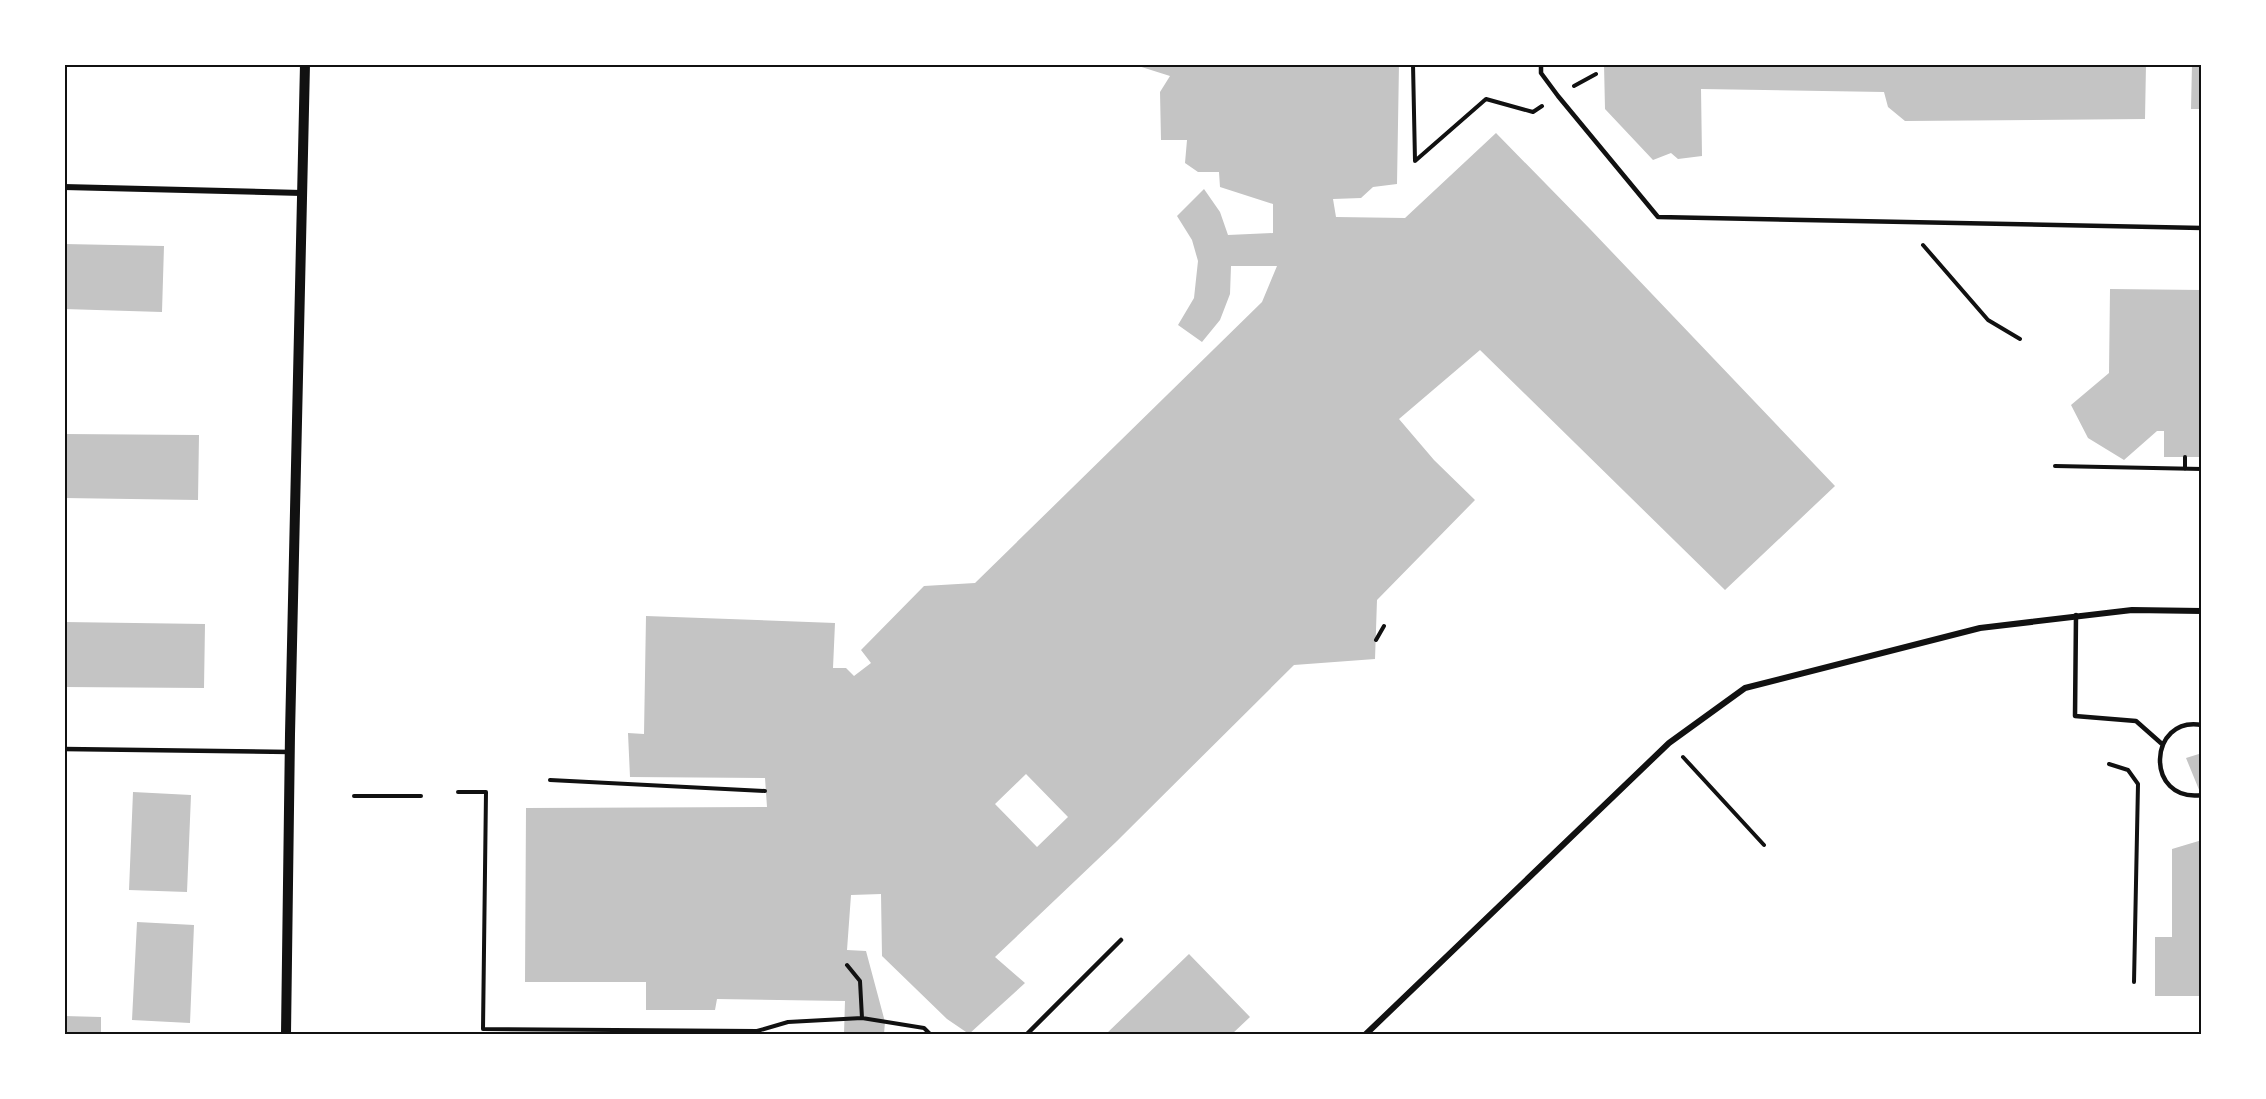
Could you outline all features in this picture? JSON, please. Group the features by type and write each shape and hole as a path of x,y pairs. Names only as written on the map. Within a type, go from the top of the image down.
{"street":[{"path":"286,1035 304,64"},
{"path":"64,187 302,193"},
{"path":"1366,1035 1669,742 1745,688 1980,628 2132,610 2202,611"}],"lane":[{"path":"1541,64 1541,73 1558,96 1658,217 2202,228"},
{"path":"2076,615 2075,716 2136,721 2162,744"},
{"path":"2202,725 2187,724 2177,728 2162,744 2159,754 2159,765 2168,785 2188,795 2202,795"},
{"path":"64,749 290,752"},
{"path":"1027,1035 1121,939"}],"path":[{"path":"1413,64 1415,161 1486,99 1533,112 1596,74"},
{"path":"1923,245 1988,320 2020,339"},
{"path":"2185,469 2186,457"},
{"path":"2055,466 2202,469"},
{"path":"1376,640 1384,626"},
{"path":"2109,764 2128,770 2138,784 2134,982"},
{"path":"1700,774 1764,845"},
{"path":"550,780 765,790"},
{"path":"458,792 486,792 483,1029 757,1031 788,1022 862,1018 924,1028 930,1035"},
{"path":"354,796 421,796"},
{"path":"847,965 860,981 862,1018"}],"building":[{"path":"1132,64 1399,64 1397,184 1373,187 1361,198 1333,199 1336,217 1405,218 1496,133 1835,486 1725,590 1480,350 1399,419 1434,460 1475,500 1377,600 1375,659 1294,665 1116,842 995,957 1025,983 969,1034 947,1019 882,956 881,894 851,895 847,950 866,951 885,1022 884,1034 844,1034 845,1001 717,999 715,1010 646,1010 646,982 525,982 526,808 767,807 765,778 630,777 628,733 644,734 646,616 835,623 833,668 846,668 854,676 871,663 861,650 924,586 975,583 1262,302 1277,266 1231,266 1230,294 1220,320 1202,342 1178,325 1194,298 1198,261 1192,240 1177,216 1204,189 1220,212 1228,235 1273,233 1273,204 1220,187 1219,172 1198,172 1185,163 1187,140 1161,140 1160,92 1170,76","holes":["1026,774 1068,817 1037,847 995,804"]},
{"path":"1604,64 2146,64 2145,119 1905,121 1888,107 1884,92 1701,89 1702,156 1678,159 1671,153 1653,160 1605,109"},
{"path":"2192,64 2202,64 2202,109 2191,109"},
{"path":"64,244 164,246 162,312 64,309"},
{"path":"2110,289 2202,290 2202,457 2164,457 2164,431 2157,431 2124,460 2088,438 2071,405 2109,373"},
{"path":"64,434 199,435 198,500 64,498"},
{"path":"64,622 205,624 204,688 64,687"},
{"path":"2202,753 2202,797 2186,758"},
{"path":"133,792 191,795 187,892 129,890"},
{"path":"2202,840 2202,996 2155,996 2155,937 2172,937 2172,849"},
{"path":"137,922 194,925 190,1023 132,1020"},
{"path":"1189,954 1250,1017 1232,1034 1106,1034"},
{"path":"64,1016 101,1017 101,1034 64,1034"}]}
